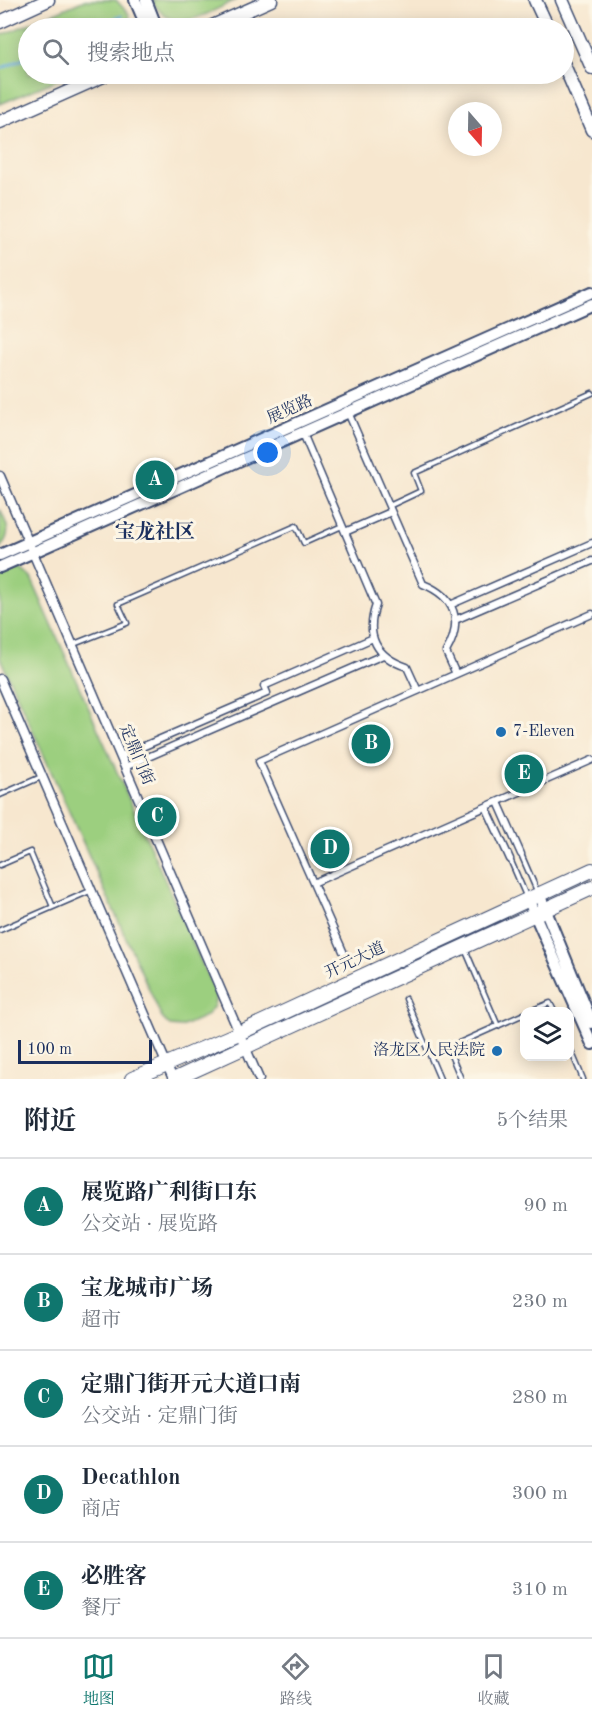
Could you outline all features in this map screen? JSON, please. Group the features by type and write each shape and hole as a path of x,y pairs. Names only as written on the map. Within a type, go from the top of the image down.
{"main road":[{"path":"0,22 48,0"},
{"path":"230,18 271,0"},
{"path":"535,0 543,18"},
{"path":"562,0 570,18"},
{"path":"574,27 592,68"},
{"path":"0,122 86,84"},
{"path":"572,84 592,130"},
{"name":"开元大道","path":"132,1079 238,1033 592,870"},
{"name":"开元大道","path":"174,1079 592,888"}],"street":[{"path":"135,0 143,18"},
{"path":"146,0 154,18"},
{"name":"展览路","path":"0,567 32,547 346,407 592,292"},
{"name":"展览路","path":"346,407 592,304"},
{"path":"346,407 423,584 436,589 447,598 450,605 455,621 453,639 446,652 456,674"},
{"path":"301,427 376,605 371,618 373,638 383,655 394,663 407,667 418,691"},
{"name":"定鼎门街","path":"0,476 259,1079"},
{"path":"344,529 390,509"},
{"path":"450,605 592,543"},
{"name":"展览路","path":"0,555 32,547"},
{"path":"455,621 592,561"},
{"path":"346,958 259,761 592,614"},
{"path":"120,756 267,693 264,686 373,638"},
{"path":"125,767 383,655"},
{"path":"0,680 174,1079"},
{"path":"314,883 592,760"},
{"path":"498,802 521,854"},
{"path":"486,807 510,859"},
{"path":"533,897 592,1023"},
{"path":"540,912 592,1044"}],"lane":[{"path":"390,509 421,491 414,473 592,393"},
{"path":"73,644 127,623 118,604 296,526 304,543 344,529"},
{"path":"0,795 42,777"},
{"path":"0,865 30,852 53,907"},
{"path":"521,854 533,897"},
{"path":"510,859 533,897"},
{"path":"0,930 91,890"},
{"path":"464,946 498,1026"},
{"path":"406,999 440,1079"},
{"path":"540,1007 550,1003 552,1007"},
{"path":"461,1079 448,1048 520,1016"},
{"path":"574,1058 583,1079"}],"green space":[{"path":"85,0 116,0 129,14 130,18 42,18"},
{"path":"152,0 236,0 196,18 170,18 160,12"},
{"path":"18,28 18,84 47,84 0,104 0,36"},
{"path":"0,509 8,533 0,548"},
{"path":"12,569 21,569 31,578 216,995 214,1006 206,1016 181,1027 170,1026 162,1018 0,658 0,574"}],"waterway":[{"path":"117,18 122,16"},
{"path":"0,69 18,61"}],"place":[{"name":"展览路广利街口东","path":"155,480"},
{"name":"7-Eleven","path":"501,732"},
{"name":"宝龙城市广场","path":"371,744"},
{"name":"必胜客","path":"524,774"},
{"name":"定鼎门街开元大道口南","path":"157,817"},
{"name":"Decathlon","path":"330,849"},
{"name":"洛龙区人民法院","path":"497,1051"}],"district":[{"name":"宝龙社区","path":"155,533"}]}
